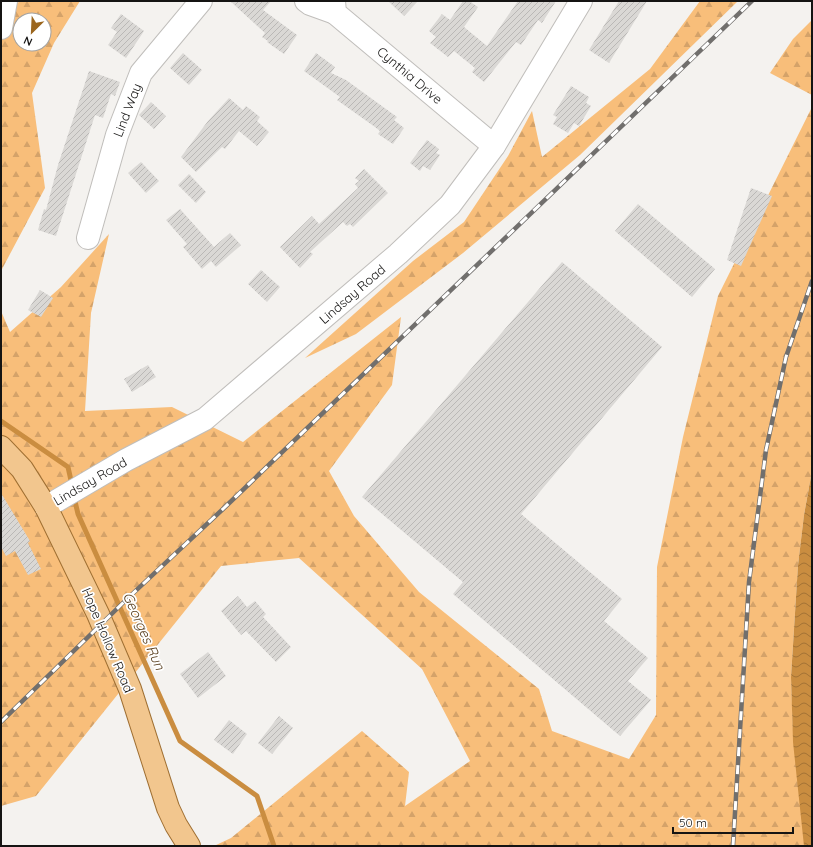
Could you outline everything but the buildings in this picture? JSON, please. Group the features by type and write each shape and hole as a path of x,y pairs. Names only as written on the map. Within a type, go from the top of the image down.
{"main road":[{"name":"Hope Hollow Road","path":"1,447 53,502 63,541 115,652 130,689 168,808 176,825 189,846"}],"street":[{"path":"1,28 6,1"},
{"name":"Lind Way","path":"88,238 117,135 141,73 200,1"},
{"path":"306,1 310,4 334,7"},
{"name":"Lindsay Road","path":"53,502 126,460 205,420 424,230 450,205 494,146 581,1"},
{"name":"Cynthia Drive","path":"334,7 494,146"}],"green space":[{"path":"21,1 80,1 52,48 52,12 12,12 12,52 50,52 32,93 45,188 1,271 1,11"},
{"path":"700,1 738,1 580,155 463,253 356,334 305,358 413,261 464,222 508,156 532,111 542,157 650,69"},
{"path":"812,20 812,95 770,73 793,39"},
{"path":"812,107 812,471 804,515 798,565 791,677 793,730 805,846 214,846 231,838 362,731 409,772 405,806 470,761 422,669 299,558 221,566 36,796 1,806 1,311 10,332 61,287 109,234 91,313 85,411 172,407 243,442 401,317 392,385 329,471 354,516 419,592 539,689 552,731 629,759 656,715 657,567 683,437 718,296"}],"water":[{"path":"812,471 812,846 804,846 793,742 791,677 798,565 804,515"}],"waterway":[{"name":"Georges Run","path":"1,421 68,467 72,485"},
{"name":"Georges Run","path":"74,497 78,514 180,741 257,796 274,846"}],"railway":[{"path":"1,722 128,598 224,508 752,1"},
{"path":"733,846 749,582 766,450 786,357 812,281"}]}
